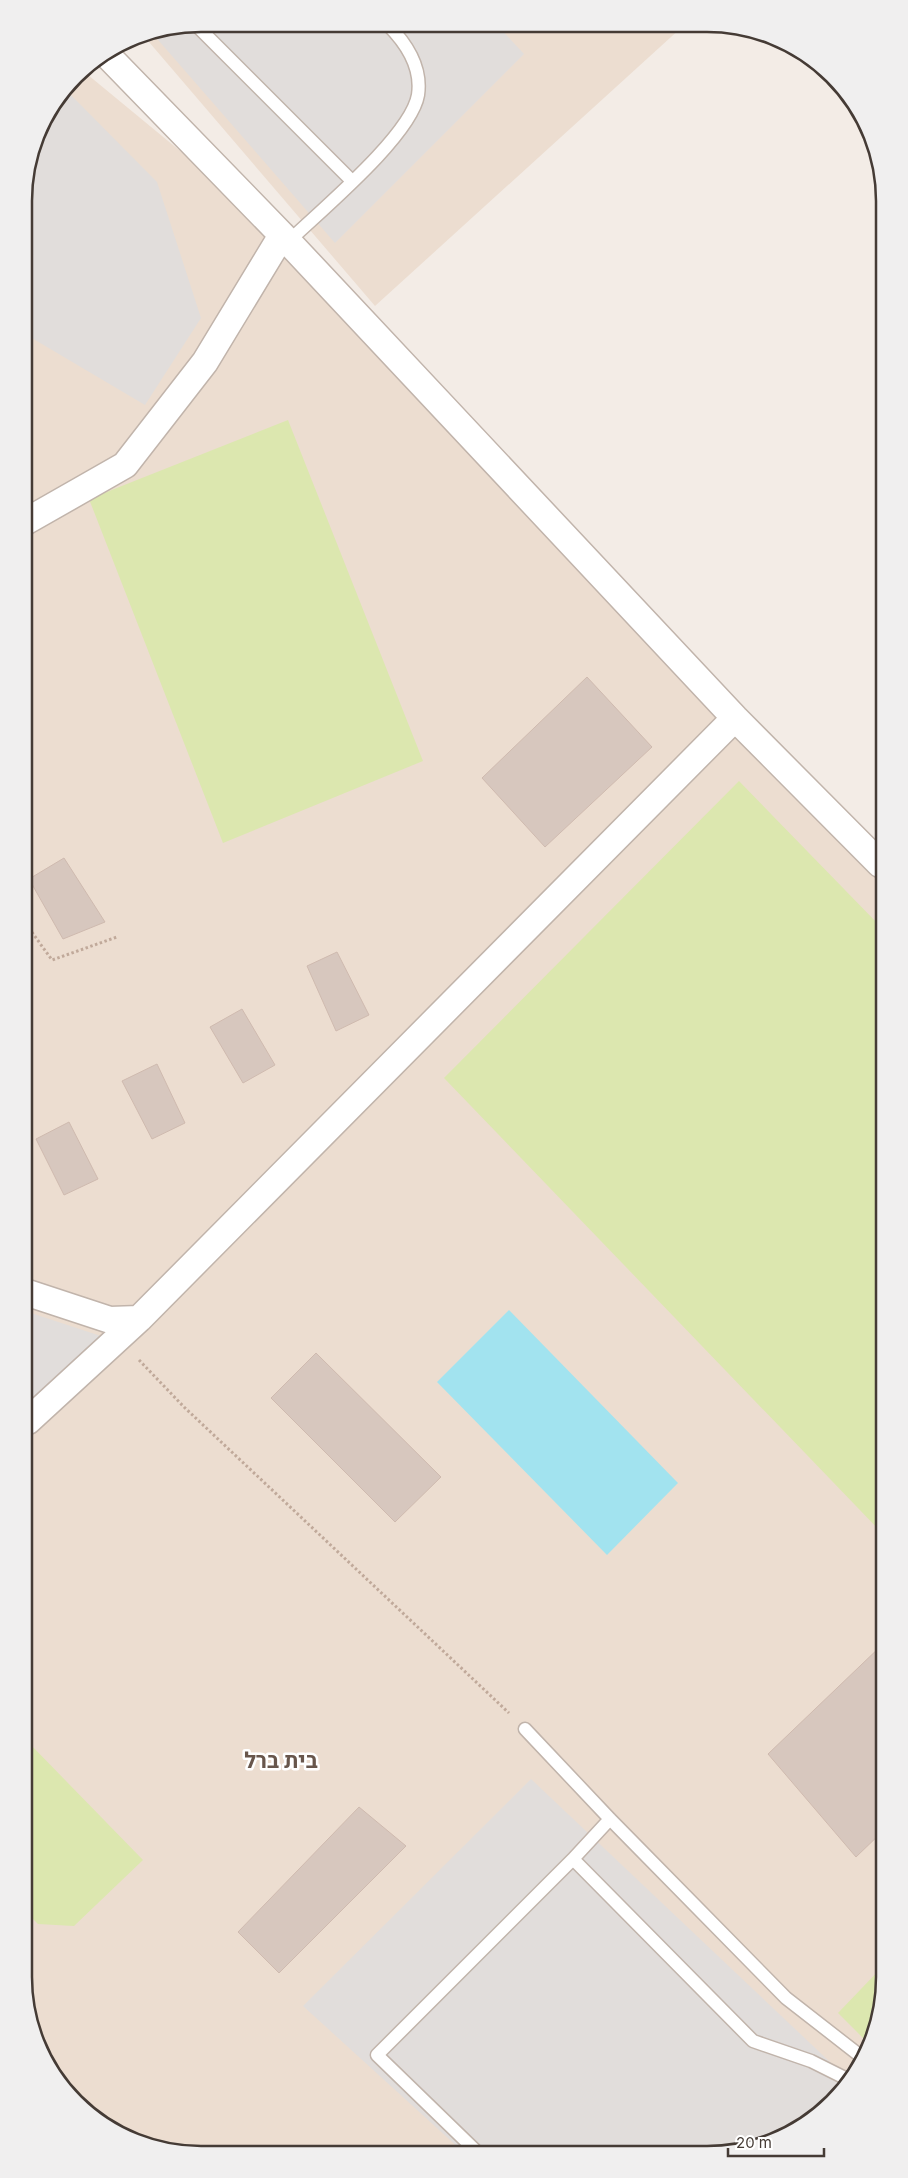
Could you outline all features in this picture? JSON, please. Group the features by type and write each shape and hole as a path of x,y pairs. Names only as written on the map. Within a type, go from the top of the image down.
{"street":[{"path":"111,59 285,238 735,718 876,860"},
{"path":"33,518 125,465 206,362 285,238"},
{"path":"32,1416 139,1318 735,718"},
{"path":"32,1294 110,1320 139,1318"}],"lane":[{"path":"203,32 352,181"},
{"path":"285,238 352,181 387,147 406,123 418,96 417,70 404,41 395,32"},
{"path":"525,1729 610,1819 786,1998 857,2053"},
{"path":"471,2146 376,2055 573,1859 610,1819"},
{"path":"573,1859 753,2041 811,2061 843,2077"}],"path":[{"path":"33,933 52,960 117,937"},
{"path":"118,1338 184,1407 525,1729"}],"shaded area":[{"path":"201,32 676,32 375,306 148,41 179,34"},
{"path":"201,32 504,32 524,54 335,243 156,38"},
{"path":"89,75 282,235 876,850 875,1988 870,2021 863,2041 847,2071 834,2088 810,2111 791,2123 751,2140 707,2146 201,2146 179,2144 147,2137 107,2117 90,2104 61,2071 45,2041 38,2021 32,1977 33,190 38,157 45,137 67,98"},
{"path":"70,94 157,182 201,318 145,405 33,339 34,179 38,157 45,137 55,117"},
{"path":"32,1313 116,1341 32,1426"},
{"path":"531,1779 844,2075 834,2088 810,2111 771,2133 751,2140 707,2146 457,2146 303,2006"}],"green space":[{"path":"288,420 423,761 223,843 89,499"},
{"path":"739,781 876,921 875,1526 444,1078"},
{"path":"32,1746 143,1860 74,1926 38,1924 32,1918"},
{"path":"875,1974 872,2010 864,2039 838,2013"}],"water":[{"path":"509,1310 678,1483 607,1555 437,1382"}],"building":[{"path":"587,677 652,747 545,847 482,778"},
{"path":"64,858 105,922 63,939 33,885 33,877"},
{"path":"337,952 369,1015 336,1031 307,966"},
{"path":"242,1009 275,1065 243,1083 210,1027"},
{"path":"157,1064 185,1123 152,1139 122,1081"},
{"path":"69,1122 98,1179 64,1195 36,1139"},
{"path":"316,1353 441,1477 395,1522 271,1398"},
{"path":"875,1651 875,1839 856,1857 768,1754"},
{"path":"359,1807 406,1846 279,1973 238,1932"}],"district":[{"name":"בית ברל","path":"281,1760"}]}
